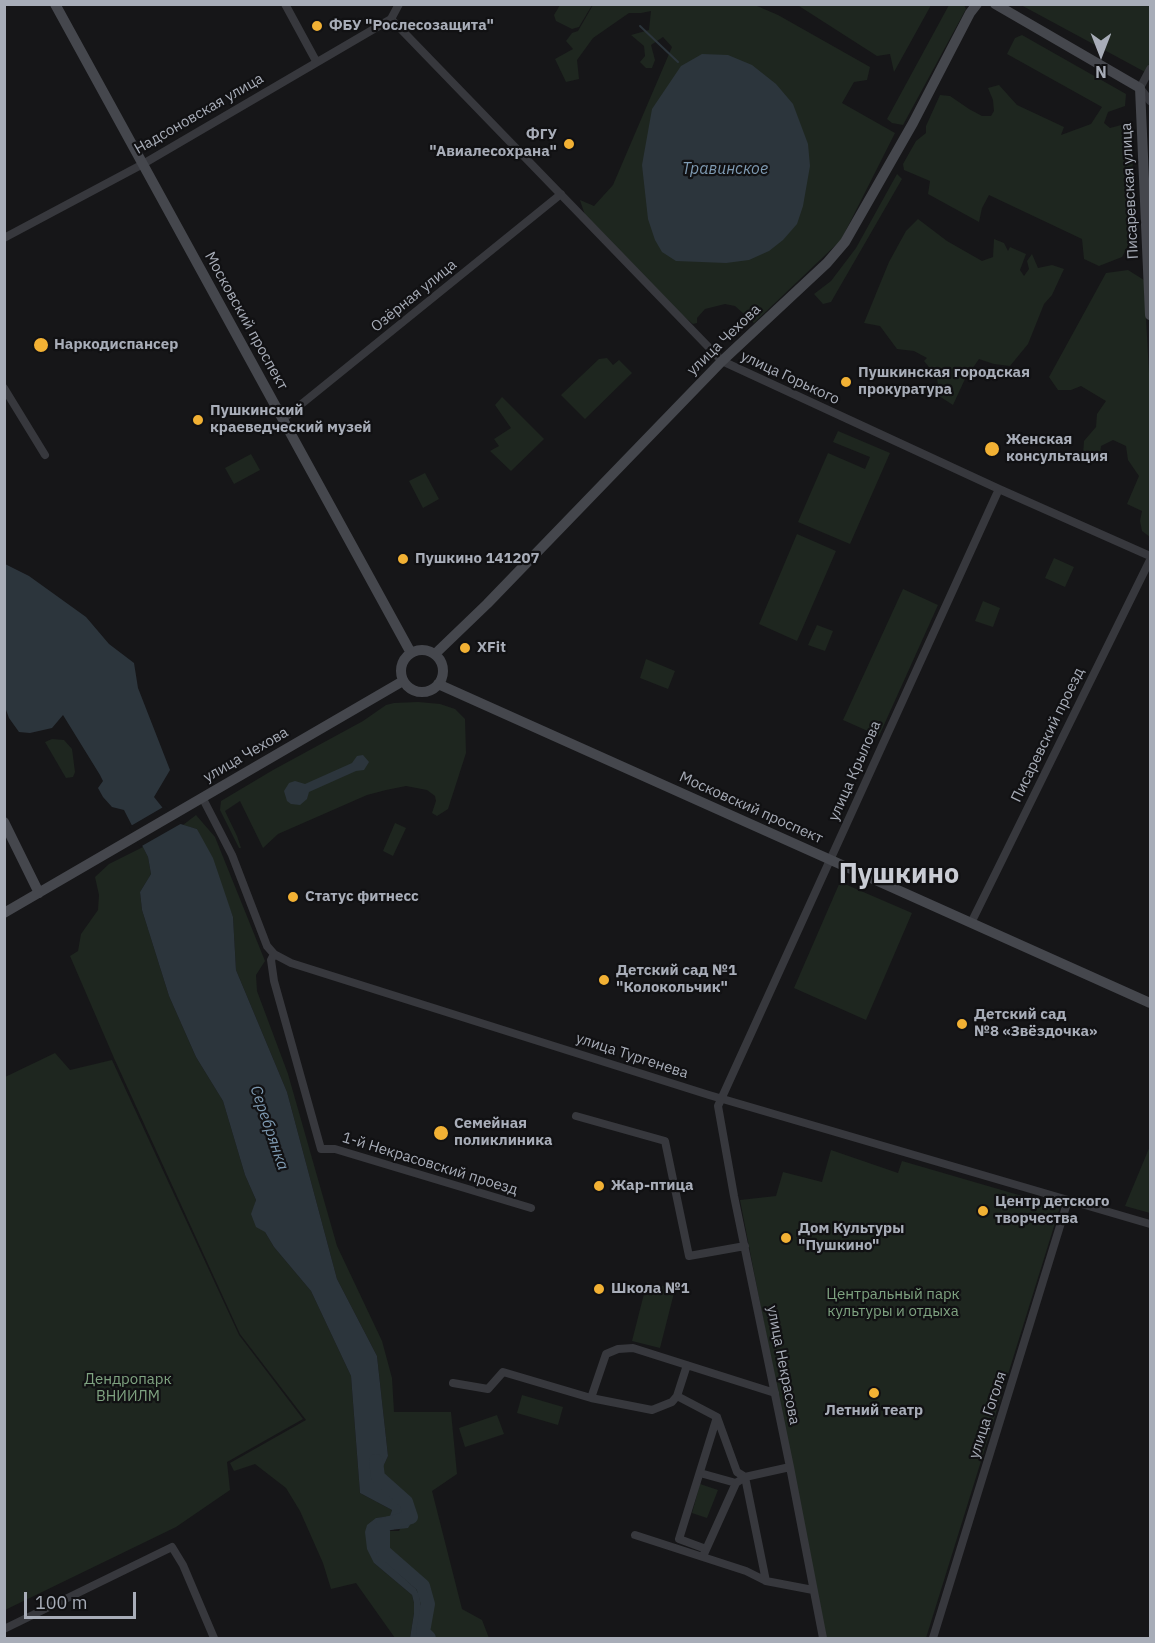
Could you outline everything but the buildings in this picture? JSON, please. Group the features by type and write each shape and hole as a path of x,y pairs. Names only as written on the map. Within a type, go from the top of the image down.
{"main road":[{"name":"Московский проспект","path":"55,4 411,652"},
{"name":"улица Чехова","path":"435,654 487,604 722,361 827,263 845,242 977,4"},
{"path":"995,4 1140,88"},
{"name":"Писаревская улица","path":"1140,88 1150,315"},
{"path":"419,650 435,654 443,669 438,684 424,692 409,687 403,681 401,673 401,665 405,658 411,652 419,650"},
{"name":"улица Чехова","path":"4,913 403,681"},
{"name":"Московский проспект","path":"438,684 1150,1003"},
{"path":"4,822 39,893"}],"street":[{"path":"285,4 316,61"},
{"path":"391,19 399,4"},
{"name":"Надсоновская улица","path":"4,238 142,164 391,19"},
{"name":"улица Горького","path":"391,19 722,361 1150,558"},
{"path":"1150,69 1140,88 1150,101"},
{"name":"Озёрная улица","path":"283,419 561,194"},
{"path":"4,388 45,455"},
{"name":"улица Крылова","path":"723,1098 999,489"},
{"name":"Писаревский проезд","path":"971,923 1150,558"},
{"path":"202,797 232,855 267,946 274,954"},
{"name":"улица Тургенева","path":"274,954 291,963 723,1098 1150,1224"},
{"name":"1-й Некрасовский проезд","path":"274,954 272,960 274,981 321,1149 335,1149 531,1208"},
{"name":"улица Некрасова","path":"723,1098 718,1106 734,1196 790,1467 822,1638"},
{"path":"576,1116 665,1141 689,1256 745,1246"},
{"name":"улица Гоголя","path":"933,1638 1068,1200"},
{"path":"591,1398 606,1354 618,1348 633,1348 775,1393"},
{"path":"453,1383 488,1389 503,1372 591,1398 652,1410 672,1402 677,1396 687,1365"},
{"path":"677,1396 717,1416 737,1472 746,1477"},
{"path":"717,1416 680,1539 704,1553 766,1581 813,1590"},
{"path":"704,1553 736,1483 746,1477 790,1467"},
{"path":"700,1473 736,1483"},
{"path":"746,1477 766,1581"},
{"path":"635,1535 704,1553"},
{"path":"4,1629 172,1546 183,1565 214,1638"}],"green space":[{"path":"800,4 930,4 930,7 894,72 890,54 877,56 799,6"},
{"path":"560,5 592,5 579,27 572,29 556,21 554,15"},
{"path":"593,5 757,5 870,67 867,80 854,82 842,103 895,133 841,240 754,323 735,306 725,304 705,309 697,318 697,323 693,324 585,215 580,200 594,206 613,185 672,47 663,37 651,45 655,60 652,68 646,68 640,62 645,56 644,46 631,35 649,30 651,11 629,13 593,38 577,60 579,79 566,82 555,59 573,49 566,41 572,33 578,31"},
{"path":"949,5 964,5 966,9 903,125 892,123 887,119"},
{"path":"1021,5 1150,5 1150,63 1145,72"},
{"path":"1022,35 1126,94 1125,106 1108,112 1104,123 1110,128 1125,124 1130,139 1136,198 1136,231 1122,257 1099,266 1084,259 1082,239 989,195 982,208 979,222 928,194 930,181 904,170 903,164 916,141 926,133 926,126 940,95 950,96 982,116 991,116 994,111 993,100 988,88 999,85 1017,105 1064,127 1061,135 1091,124 1102,107 1007,54 1015,38"},
{"path":"897,174 902,179 831,302 823,304 814,294 831,281 856,248"},
{"path":"918,219 947,241 982,261 993,257 994,239 1004,243 1008,251 1010,247 1026,254 1020,270 1024,276 1029,269 1027,261 1032,254 1038,268 1052,265 1064,269 1052,295 1044,304 1028,344 1010,366 979,359 965,379 953,405 939,396 937,377 924,361 927,358 914,351 897,349 880,326 864,323 889,262 906,231"},
{"path":"1128,270 1144,280 1150,392 1150,537 1142,531 1140,521 1142,511 1127,504 1139,476 1128,460 1126,446 1113,440 1101,446 1099,462 1087,462 1083,455 1084,441 1096,427 1097,414 1106,401 1081,386 1071,390 1058,390 1049,377 1106,273"},
{"path":"607,358 613,365 619,360 632,373 585,419 561,395 599,359"},
{"path":"502,397 544,439 511,471 490,451 499,446 494,439 511,428 495,405"},
{"path":"838,431 890,453 850,544 798,522 828,453 865,469 870,457 833,442"},
{"path":"251,454 260,470 234,484 225,468"},
{"path":"425,473 439,499 423,508 409,481"},
{"path":"797,534 836,551 797,641 759,624"},
{"path":"1054,558 1074,567 1065,587 1045,578"},
{"path":"903,589 938,605 879,736 843,720"},
{"path":"983,601 1000,608 993,627 975,621"},
{"path":"817,625 833,631 825,651 808,645"},
{"path":"646,659 675,671 668,689 640,678"},
{"path":"418,702 440,704 455,709 465,719 466,753 448,809 437,816 432,813 436,801 435,796 427,790 406,786 386,790 367,795 278,834 263,848 240,801 225,811 237,836 241,848 239,848 220,810 221,801 363,721 386,705"},
{"path":"52,739 64,740 72,749 75,772 73,777 66,778 45,742"},
{"path":"196,815 215,837 265,961 256,975 257,991 288,1074 337,1246 382,1341 392,1378 394,1412 451,1412 457,1474 432,1491 462,1609 482,1620 489,1638 419,1638 422,1611 416,1589 385,1561 379,1548 376,1539 381,1531 399,1531 410,1509 381,1486 378,1477 388,1456 377,1356 337,1279 287,1092 236,970 233,917 197,829 183,825"},
{"path":"395,823 406,828 393,856 383,851"},
{"path":"143,847 148,857 151,874 140,892 142,910 169,996 196,1057 223,1101 245,1175 256,1200 252,1214 274,1247 311,1291 351,1376 360,1493 392,1510 390,1517 376,1518 374,1563 412,1595 414,1613 410,1638 395,1638 356,1583 331,1589 323,1563 300,1511 286,1488 255,1464 234,1471 230,1463 306,1420 240,1334 70,956 78,951 81,934 98,910 99,895 95,877 109,864"},
{"path":"840,882 912,913 866,1020 794,988"},
{"name":"Дендропарк ВНИИЛМ","path":"55,1053 70,1070 112,1060 239,1335 303,1419 227,1462 230,1490 176,1527 5,1610 5,1077"},
{"path":"1150,1146 1150,1213 1125,1206"},
{"name":"Центральный парк культуры и отдыха","path":"831,1150 898,1173 902,1161 1060,1207 926,1638 825,1638 740,1200 776,1196 783,1172 822,1182"},
{"path":"647,1282 675,1289 660,1348 632,1341"},
{"path":"522,1395 563,1407 558,1425 517,1413"},
{"path":"497,1415 504,1434 465,1447 459,1428"},
{"path":"700,1484 718,1490 707,1518 692,1513"}],"water":[{"name":"Травинское","path":"702,54 728,55 752,65 776,84 793,104 808,144 810,166 803,206 797,224 769,251 749,260 726,263 676,261 662,252 648,219 642,165 652,109 681,66"},
{"path":"5,564 29,576 86,617 109,644 134,663 138,688 170,770 154,797 174,822 197,829 213,858 233,917 236,970 287,1092 337,1279 377,1356 388,1456 378,1478 381,1486 410,1509 413,1520 408,1528 381,1531 376,1539 385,1561 416,1589 419,1595 422,1611 419,1638 410,1638 414,1613 412,1595 374,1563 367,1549 365,1532 367,1525 376,1518 390,1516 392,1510 360,1493 351,1376 311,1291 274,1247 265,1232 256,1227 251,1214 256,1200 245,1175 223,1101 196,1057 169,996 142,910 140,892 151,874 148,857 124,810 112,807 103,797 98,788 103,781 63,715 52,728 30,733 19,732 9,718 5,707"},
{"path":"363,755 369,762 364,770 356,771 309,792 307,799 300,805 287,801 284,791 289,783 295,781 305,784 352,763 357,756"}],"pier":[{"path":"165,806 175,820 184,822 140,847 129,827"}],"waterway":[{"path":"640,26 678,62"},
{"name":"Серебрянка","path":"376,1461 378,1477 406,1502 411,1517 383,1525 383,1551 423,1586 428,1604 423,1632 429,1638"}],"place":[{"name":"ФБУ \"Рослесозащита\"","path":"317,26"},
{"name":"ФГУ \"Авиалесохрана\"","path":"569,144"},
{"name":"Наркодиспансер","path":"41,345"},
{"name":"Пушкинская городская прокуратура","path":"846,382"},
{"name":"Пушкинский краеведческий музей","path":"198,420"},
{"name":"Женская консультация","path":"992,449"},
{"name":"Пушкино 141207","path":"403,559"},
{"name":"XFit","path":"465,648"},
{"name":"Статус фитнесс","path":"293,897"},
{"name":"Детский сад №1 \"Колокольчик\"","path":"604,980"},
{"name":"Детский сад №8 «Звёздочка»","path":"962,1024"},
{"name":"Семейная поликлиника","path":"441,1133"},
{"name":"Жар-птица","path":"599,1186"},
{"name":"Центр детского творчества","path":"983,1211"},
{"name":"Дом Культуры \"Пушкино\"","path":"786,1238"},
{"name":"Школа №1","path":"599,1289"},
{"name":"Летний театр","path":"874,1393"}],"district":[{"name":"Пушкино","path":"899,875"}]}
